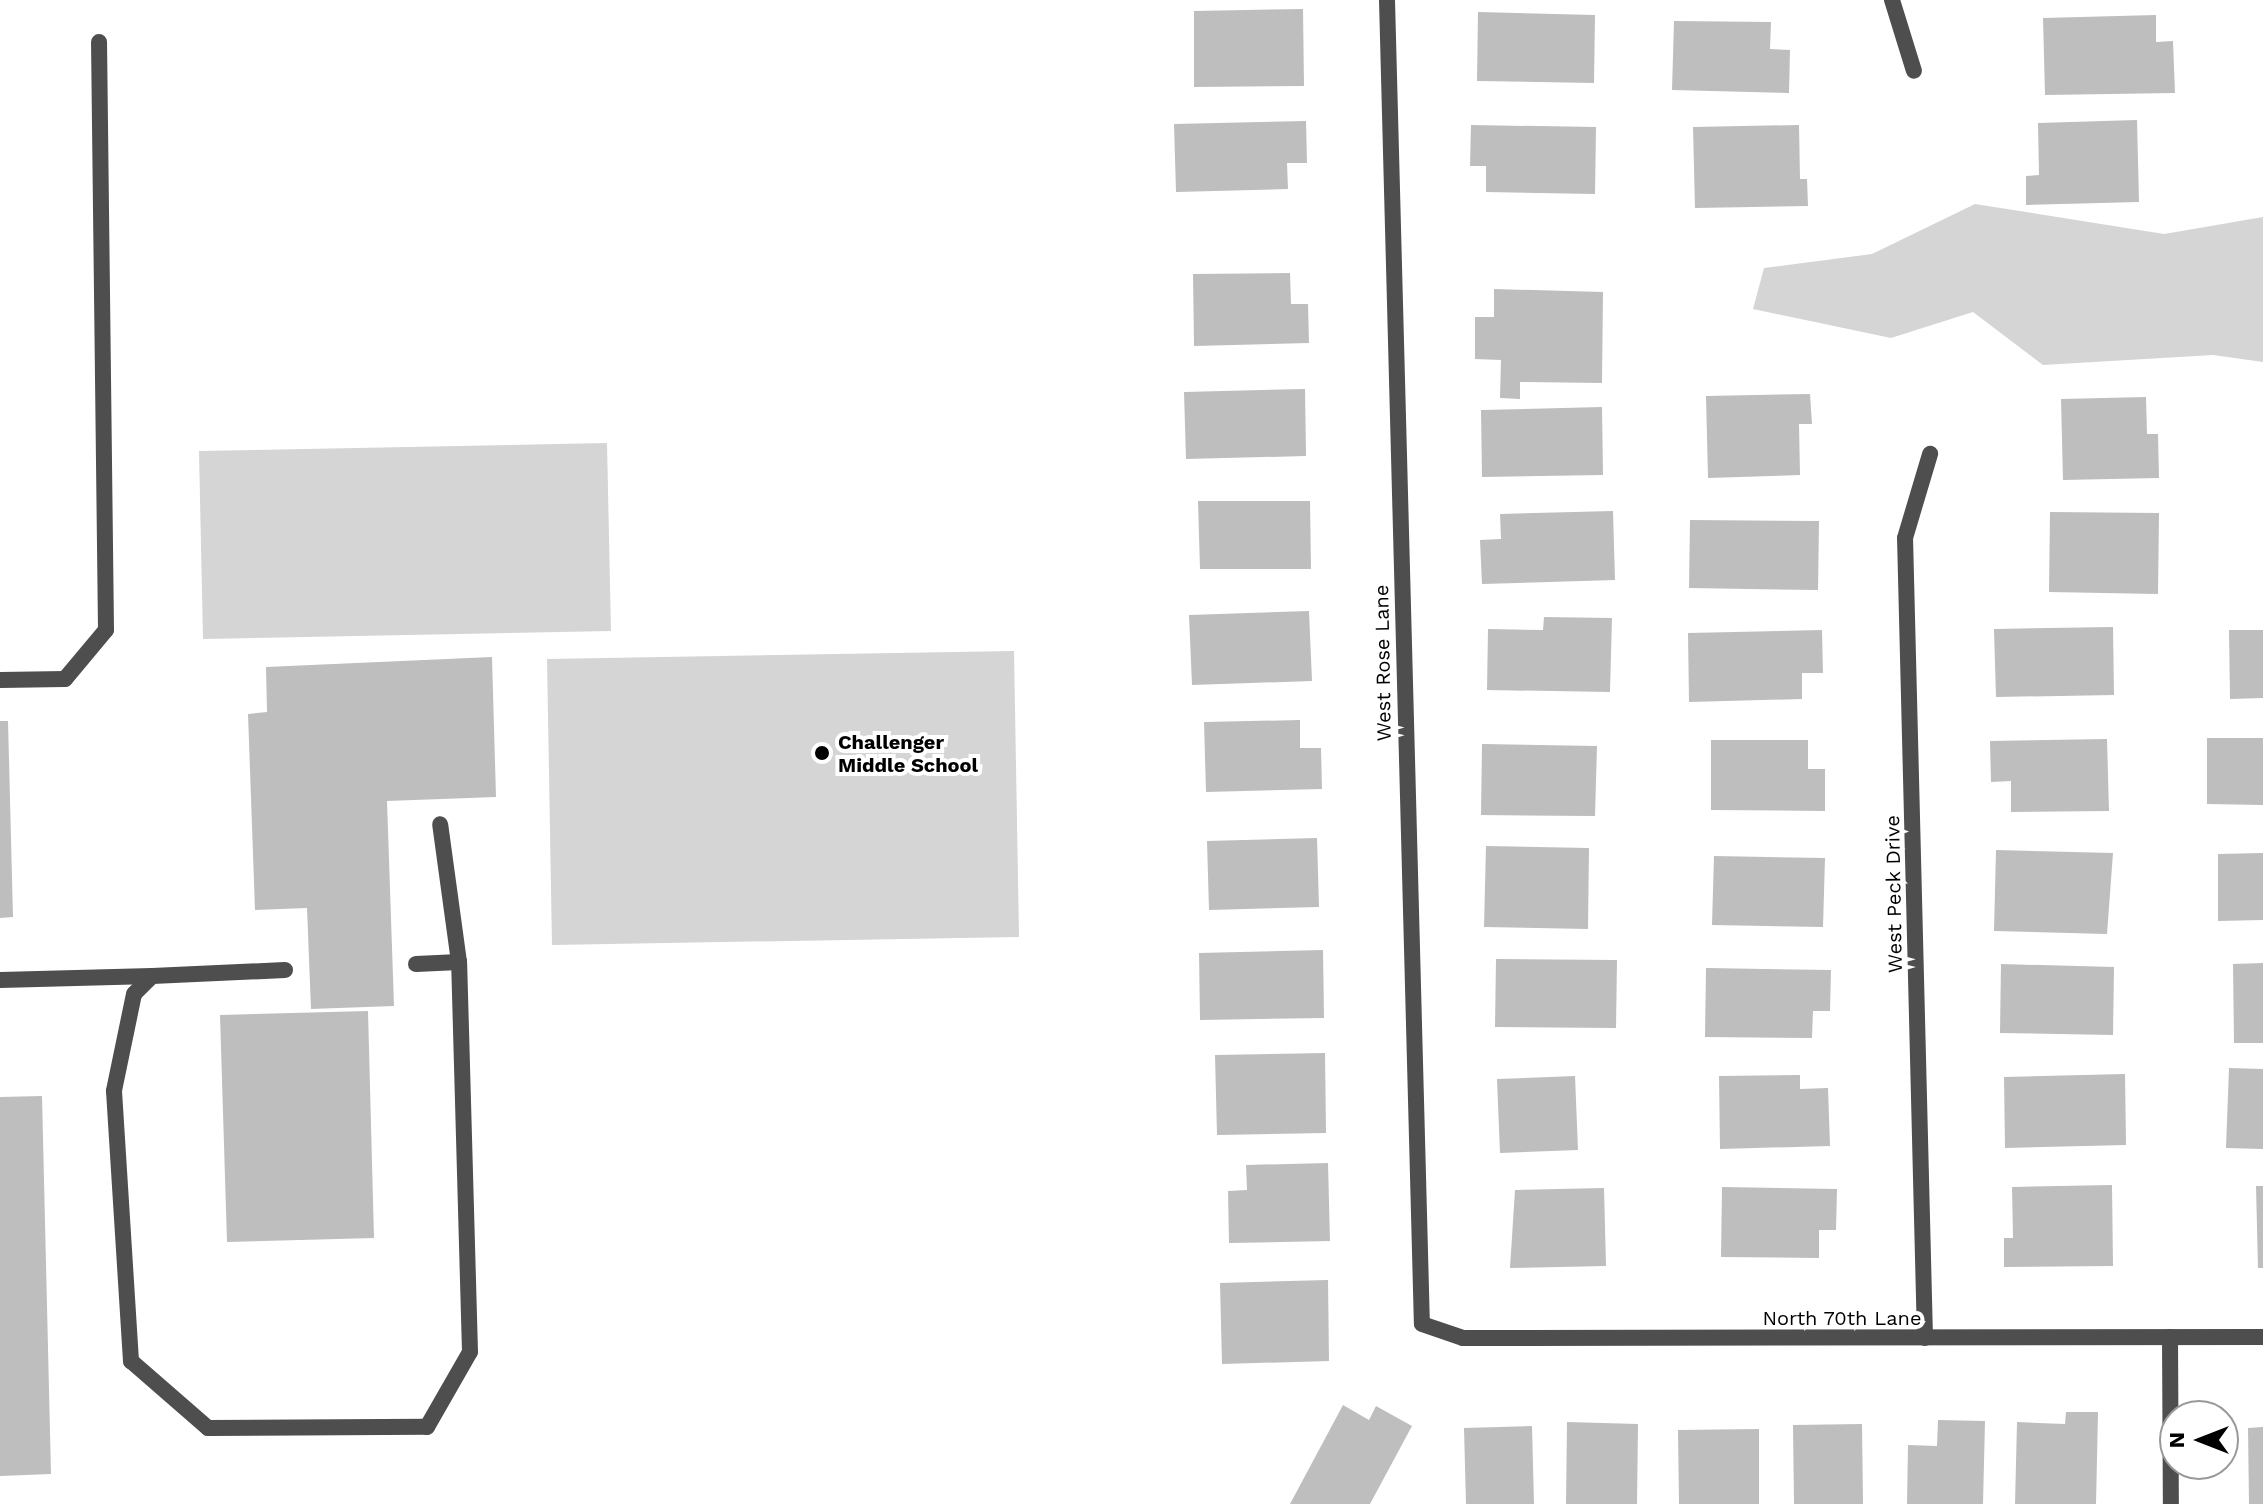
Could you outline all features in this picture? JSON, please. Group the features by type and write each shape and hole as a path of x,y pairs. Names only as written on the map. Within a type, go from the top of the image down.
{"street":[{"name":"West Rose Lane","path":"1387,0 1422,1324"},
{"path":"1892,0 1914,71"},
{"path":"0,680 65,679 106,630 99,42"},
{"name":"West Peck Drive","path":"1925,1338 1905,538 1930,454"},
{"path":"152,976 134,994 114,1091 131,1361 208,1428 427,1427 470,1352 459,962 440,824"},
{"path":"416,964 459,962"},
{"path":"0,980 285,970"},
{"name":"North 70th Lane","path":"1422,1324 1463,1338 2263,1337"},
{"path":"2170,1337 2171,1504"}],"shaded area":[{"path":"1975,204 2164,234 2263,217 2263,362 2213,355 2043,365 1973,312 1891,338 1753,309 1764,268 1872,254"},
{"path":"607,443 611,631 203,639 199,451"},
{"path":"1014,651 1019,937 552,945 547,659"}],"building":[{"path":"1303,9 1304,86 1194,87 1194,11"},
{"path":"1478,12 1595,15 1594,83 1477,81"},
{"path":"2156,15 2156,42 2173,41 2175,93 2045,95 2043,18"},
{"path":"1674,21 1771,22 1770,49 1790,50 1789,93 1672,90"},
{"path":"2137,120 2139,202 2026,205 2026,176 2039,175 2038,123"},
{"path":"1306,121 1307,163 1287,163 1288,189 1176,192 1174,124"},
{"path":"1471,125 1596,127 1595,194 1486,192 1486,166 1470,166"},
{"path":"1799,125 1800,179 1807,179 1808,206 1695,208 1693,127"},
{"path":"1290,273 1291,304 1308,304 1309,343 1194,346 1193,274"},
{"path":"1494,289 1603,292 1602,383 1520,382 1520,399 1500,398 1501,360 1475,359 1475,317 1494,317"},
{"path":"1305,389 1306,456 1186,459 1184,392"},
{"path":"1810,394 1812,424 1799,424 1800,475 1708,478 1706,396"},
{"path":"2146,397 2147,434 2158,434 2159,478 2063,480 2061,399"},
{"path":"1602,407 1603,475 1482,477 1481,410"},
{"path":"1198,501 1310,501 1311,569 1200,569"},
{"path":"1613,511 1615,580 1482,584 1480,540 1501,539 1500,514"},
{"path":"2050,512 2159,513 2158,594 2049,592"},
{"path":"1690,520 1819,521 1818,590 1689,588"},
{"path":"1309,611 1312,681 1192,685 1189,615"},
{"path":"1544,617 1612,618 1610,692 1487,690 1488,629 1543,630"},
{"path":"2113,627 2114,695 1996,697 1994,629"},
{"path":"1822,630 1823,673 1802,673 1802,699 1689,702 1688,633"},
{"path":"2229,630 2263,630 2263,698 2230,699"},
{"path":"492,657 496,797 387,801 394,1006 311,1009 307,908 255,910 248,714 267,712 266,667"},
{"path":"1300,720 1300,748 1321,748 1322,789 1206,792 1204,722"},
{"path":"0,721 8,721 13,917 0,918"},
{"path":"2207,738 2263,738 2263,805 2207,804"},
{"path":"2107,739 2109,811 2011,812 2011,781 1991,782 1990,741"},
{"path":"1711,740 1808,740 1808,769 1825,769 1825,811 1711,810"},
{"path":"1482,744 1597,746 1595,816 1481,815"},
{"path":"1317,838 1319,907 1209,910 1207,841"},
{"path":"1486,846 1589,848 1588,929 1484,927"},
{"path":"1996,850 2113,853 2107,934 1994,931"},
{"path":"2263,853 2263,920 2218,921 2218,854"},
{"path":"1714,856 1825,858 1823,927 1712,925"},
{"path":"1323,950 1324,1018 1200,1020 1199,953"},
{"path":"1496,959 1617,960 1616,1028 1495,1027"},
{"path":"2263,963 2263,1043 2234,1043 2233,964"},
{"path":"2001,964 2114,967 2113,1035 2000,1033"},
{"path":"1706,968 1831,970 1830,1011 1813,1011 1812,1038 1705,1037"},
{"path":"368,1011 374,1238 227,1242 220,1015"},
{"path":"1325,1053 1326,1133 1217,1135 1215,1055"},
{"path":"2229,1068 2263,1069 2263,1149 2226,1148"},
{"path":"2125,1074 2126,1145 2005,1148 2004,1077"},
{"path":"1800,1075 1800,1089 1828,1088 1830,1146 1720,1149 1719,1076"},
{"path":"1575,1076 1578,1150 1500,1153 1497,1079"},
{"path":"42,1096 51,1474 0,1476 0,1097"},
{"path":"1328,1163 1330,1241 1229,1243 1228,1191 1247,1190 1246,1165"},
{"path":"2112,1185 2113,1266 2004,1267 2004,1238 2013,1238 2012,1187"},
{"path":"2256,1186 2263,1186 2263,1268 2258,1268"},
{"path":"1722,1187 1837,1189 1836,1230 1819,1230 1819,1258 1721,1257"},
{"path":"1604,1188 1606,1266 1510,1268 1515,1190"},
{"path":"1328,1280 1329,1361 1222,1364 1220,1283"},
{"path":"1343,1405 1369,1420 1376,1406 1412,1426 1370,1504 1290,1504"},
{"path":"2066,1412 2098,1412 2096,1504 2015,1504 2017,1422 2065,1424"},
{"path":"1938,1420 1985,1421 1983,1504 1907,1504 1908,1445 1937,1446"},
{"path":"1567,1422 1638,1424 1637,1504 1566,1504"},
{"path":"1862,1424 1863,1504 1794,1504 1793,1425"},
{"path":"1532,1426 1534,1504 1466,1504 1464,1428"},
{"path":"2263,1427 2263,1504 2249,1504 2248,1428"},
{"path":"1759,1429 1759,1504 1679,1504 1678,1430"}],"place":[{"name":"Challenger Middle School","path":"822,753"}]}
